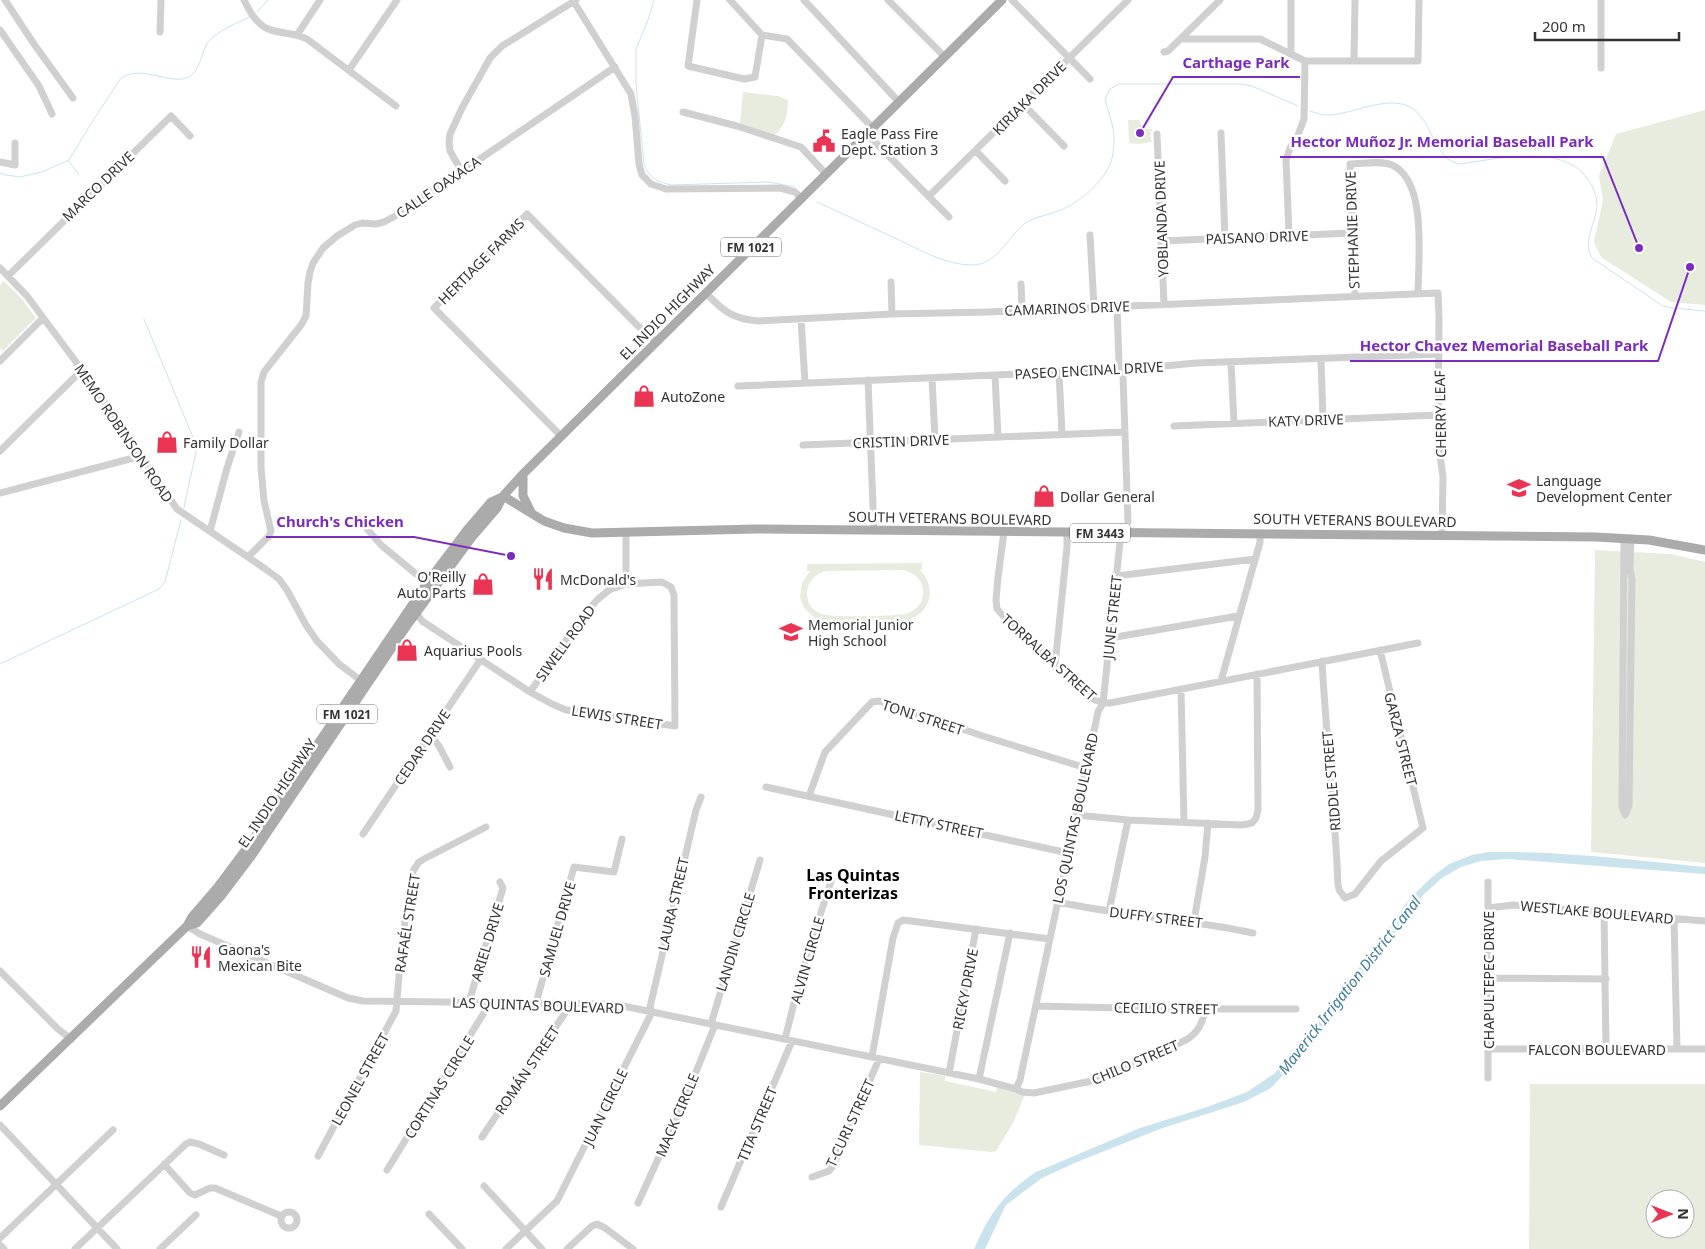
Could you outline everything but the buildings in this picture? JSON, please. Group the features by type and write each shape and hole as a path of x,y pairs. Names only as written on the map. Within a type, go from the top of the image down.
{"main road":[{"name":"EL INDIO HIGHWAY","path":"0,1106 187,926 197,923 221,896 252,855 413,610 497,508 503,496 523,474 1002,0"},
{"path":"523,474 523,496 525,503 534,516"},
{"name":"EL INDIO HIGHWAY","path":"413,610 427,583 467,530 491,502 503,496"},
{"name":"SOUTH VETERANS BOULEVARD","path":"503,496 534,516 564,528 592,533 755,529 1067,533 1442,534 1628,538 1705,550"}],"street":[{"path":"6,0 34,44 73,98"},
{"path":"160,32 161,0"},
{"path":"244,0 256,19 266,28 307,39 396,106"},
{"path":"297,35 320,0"},
{"path":"349,70 397,0"},
{"path":"697,0 688,66 744,79 755,77 762,35"},
{"path":"730,0 762,35 787,39 949,217"},
{"path":"804,0 899,102"},
{"path":"888,0 944,56"},
{"path":"1012,0 1090,79"},
{"name":"KIRIAKA DRIVE","path":"929,196 1128,0"},
{"path":"1164,52 1168,52 1220,0"},
{"path":"1290,54 1291,0"},
{"path":"1354,61 1355,0"},
{"path":"1181,39 1260,39 1305,61 1418,61 1419,0"},
{"path":"1601,0 1601,68"},
{"path":"462,172 450,151 450,134 490,58 502,46 575,1 631,94 639,164 642,175 651,184 666,189 780,188 795,192 801,198"},
{"path":"0,30 39,86 52,114"},
{"path":"1289,235 1286,160 1304,119 1305,61"},
{"name":"CALLE OAXACA","path":"248,557 269,536 271,531 265,506 261,468 262,377 270,362 301,325 306,316 308,283 313,263 323,248 355,225 362,223 376,224 389,220 615,67"},
{"path":"1023,104 1064,146"},
{"path":"683,112 737,126 800,147 826,174"},
{"name":"MARCO DRIVE","path":"8,276 171,116 190,136"},
{"path":"1221,133 1225,238"},
{"name":"YOBLANDA DRIVE","path":"1157,134 1164,304"},
{"path":"0,162 15,165 15,143"},
{"path":"976,150 1004,181"},
{"name":"STEPHANIE DRIVE","path":"1355,296 1350,164 1381,163 1393,165 1407,179 1418,208 1418,294"},
{"name":"HERTIAGE FARMS","path":"562,436 434,308 527,214 656,342"},
{"name":"PAISANO DRIVE","path":"1162,241 1352,233"},
{"path":"1090,236 1094,307"},
{"name":"MEMO ROBINSON ROAD","path":"0,268 27,296 82,370 177,509 264,568 283,584 306,625 318,641 339,664 364,683"},
{"path":"891,282 892,314"},
{"path":"1021,284 1022,310"},
{"name":"CAMARINOS DRIVE","path":"706,293 726,312 742,319 759,321 892,314 1438,293"},
{"name":"CHERRY LEAF","path":"1438,293 1438,415 1439,450 1443,477 1442,534"},
{"name":"JUNE STREET","path":"1103,703 1120,542 1128,522 1123,376 1119,363 1117,306"},
{"path":"0,361 43,318"},
{"path":"801,319 805,383"},
{"name":"PASEO ENCINAL DRIVE","path":"738,386 1120,370 1196,363 1439,354"},
{"path":"1321,359 1323,420"},
{"path":"1231,362 1234,423"},
{"path":"0,451 82,370"},
{"path":"1059,373 1062,434"},
{"path":"995,375 998,437"},
{"path":"932,378 935,439"},
{"path":"868,380 874,531"},
{"name":"KATY DRIVE","path":"1174,426 1438,415"},
{"path":"210,532 239,432"},
{"name":"CRISTIN DRIVE","path":"804,445 1124,432"},
{"path":"0,492 141,456"},
{"path":"357,517 381,545 427,583"},
{"path":"626,532 626,584"},
{"name":"TORRALBA STREET","path":"1004,532 998,577 997,609 1017,632 1092,699 1103,703"},
{"path":"1055,665 1067,533"},
{"path":"1221,681 1260,542 1260,533"},
{"path":"1627,661 1624,603 1628,538"},
{"path":"1626,765 1622,806 1625,815 1629,806 1626,765 1626,713 1627,661 1632,603 1628,538"},
{"path":"1116,576 1255,559"},
{"name":"SIWELL ROAD","path":"530,692 584,615 608,590 626,584 662,582 671,587 674,595 675,726"},
{"path":"1624,603 1632,603"},
{"name":"LEWIS STREET","path":"413,610 422,620 530,692 552,704 566,710 675,726"},
{"path":"1110,638 1238,616"},
{"path":"1103,703 1418,643"},
{"name":"GARZA STREET","path":"1346,898 1355,894 1381,861 1423,828 1380,650"},
{"name":"CEDAR DRIVE","path":"363,834 481,659"},
{"name":"RIDDLE STREET","path":"1322,661 1338,884 1339,890 1346,898"},
{"path":"1080,815 1128,820 1242,826 1252,824 1258,810 1257,674"},
{"path":"1181,689 1184,822"},
{"name":"TONI STREET","path":"809,796 825,752 872,702 879,701 1086,768"},
{"name":"LOS QUINTAS BOULEVARD","path":"1016,1089 1020,1080 1068,853 1080,815 1086,768 1098,712 1103,703"},
{"path":"430,734 450,767"},
{"name":"LETTY STREET","path":"766,787 1068,853"},
{"name":"LAURA STREET","path":"652,1012 650,1007 654,988 700,797"},
{"path":"1109,911 1128,820"},
{"path":"1194,922 1205,857 1208,824"},
{"name":"RAFAÉL STREET","path":"397,1001 403,935 413,871 419,862 486,827"},
{"name":"SAMUEL DRIVE","path":"536,1003 574,867 614,872 622,840"},
{"name":"LANDIN CIRCLE","path":"713,1025 760,860"},
{"name":"ALVIN CIRCLE","path":"789,1040 801,975 831,881"},
{"name":"ARIEL DRIVE","path":"469,1002 503,888 500,882"},
{"name":"CHAPULTEPEC DRIVE","path":"1488,882 1488,1078"},
{"name":"DUFFY STREET","path":"1058,902 1194,922 1253,933"},
{"name":"WESTLAKE BOULEVARD","path":"1488,908 1513,905 1705,921"},
{"path":"1604,912 1606,1049"},
{"path":"1674,918 1677,1048"},
{"name":"T-CURI STREET","path":"812,1177 829,1171 833,1166 876,1058 894,938 898,923 903,920 976,928"},
{"name":"LAS QUINTAS BOULEVARD","path":"187,926 209,938 341,996 363,1001 615,1005 979,1079 1016,1089"},
{"name":"RICKY DRIVE","path":"949,1073 976,928 1010,934"},
{"path":"979,1079 1010,934 1050,939"},
{"path":"0,971 58,1029 71,1039"},
{"path":"1489,978 1606,979"},
{"name":"LEONEL STREET","path":"318,1156 394,1018 397,1001"},
{"name":"CORTINAS CIRCLE","path":"387,1170 490,1003"},
{"name":"ROMÁN STREET","path":"482,1137 571,1004"},
{"name":"CECILIO STREET","path":"1036,1006 1296,1009"},
{"name":"CHILO STREET","path":"1016,1089 1022,1092 1034,1093 1092,1082 1109,1076 1194,1035 1203,1021 1206,1009"},
{"name":"JUAN CIRCLE","path":"525,1231 557,1201 652,1012"},
{"name":"MACK CIRCLE","path":"638,1203 713,1025"},
{"name":"TITA STREET","path":"721,1207 789,1040"},
{"name":"FALCON BOULEVARD","path":"1488,1049 1705,1049"},
{"path":"0,1125 117,1249"},
{"path":"0,1238 113,1130"},
{"path":"75,1249 164,1164 190,1142 224,1155"},
{"path":"164,1164 190,1193 195,1196 210,1188 214,1188 281,1216"},
{"path":"484,1186 542,1249"},
{"path":"428,1214 462,1249"},
{"path":"160,1249 196,1215"},
{"path":"567,1249 592,1226 598,1224 633,1249"},
{"path":"506,1249 525,1231"},
{"path":"0,1245 4,1249"}],"shaded area":[{"path":"743,92 778,96 788,100 786,119 775,135 740,124"},
{"path":"1705,110 1705,305 1671,302 1601,257 1594,242 1603,200 1599,176 1616,134"},
{"path":"1128,120 1139,120 1143,129 1152,129 1150,136 1152,142 1129,143"},
{"path":"4,281 21,298 36,318 3,351 0,348 0,285"},
{"path":"1595,550 1671,554 1705,562 1705,863 1591,852"},
{"path":"922,563 922,569 920,570 929,586 928,602 925,609 919,614 911,619 902,621 828,622 815,618 804,608 800,597 802,583 810,571 807,571 807,564","holes":["903,570 911,573 922,584 923,597 920,604 906,614 863,616 822,614 814,610 807,597 807,590 814,577 828,571"]},
{"path":"920,1072 945,1076 945,1081 996,1092 997,1087 1025,1095 1013,1123 996,1151 919,1145"},
{"path":"1530,1084 1705,1084 1705,1249 1529,1249"}],"water":[{"name":"Maverick Irrigation District Canal","path":"1488,852 1569,854 1705,867 1705,874 1506,859 1481,861 1461,867 1442,878 1423,895 1336,1012 1297,1060 1271,1088 1244,1102 1160,1129 1042,1178 1006,1205 985,1249 974,1249 998,1206 1024,1180 1036,1172 1140,1128 1247,1092 1275,1073 1326,1013 1410,898 1449,864 1472,855"}],"waterway":[{"path":"257,12 268,0"},
{"path":"654,0 636,49 636,84 644,164 651,176 657,181 671,185 769,182 795,187"},
{"path":"0,173 20,177 42,172 69,160 121,78 129,74 138,73 174,79 189,77 196,70 209,41 223,30 249,17"},
{"path":"817,202 933,256 962,264 981,264 995,256 1024,224 1070,206 1098,183 1108,169 1113,154 1113,128 1105,99 1110,89 1119,84 1240,84 1252,86 1298,106"},
{"path":"1310,111 1329,115 1379,104 1399,103 1417,112 1438,147 1451,161 1460,164 1528,156 1562,160 1576,167 1589,181 1596,199 1596,213 1588,245 1592,258 1663,306 1705,311"},
{"path":"69,161 79,175"},
{"path":"144,319 197,447 184,508"},
{"path":"0,664 159,589 165,582 181,520"}],"place":[{"name":"Carthage Park","path":"1140,133"},
{"name":"Eagle Pass Fire Dept. Station 3","path":"824,141"},
{"name":"Hector Muñoz Jr. Memorial Baseball Park","path":"1639,248"},
{"name":"Hector Chavez Memorial Baseball Park","path":"1690,267"},
{"name":"AutoZone","path":"644,396"},
{"name":"Family Dollar","path":"167,442"},
{"name":"Language Development Center","path":"1519,488"},
{"name":"Dollar General","path":"1044,496"},
{"name":"Church's Chicken","path":"511,556"},
{"name":"McDonald's","path":"543,579"},
{"name":"O'Reilly Auto Parts","path":"483,584"},
{"name":"Memorial Junior High School","path":"791,632"},
{"name":"Aquarius Pools","path":"407,650"},
{"name":"Gaona's Mexican Bite","path":"201,957"}],"district":[{"name":"Las Quintas Fronterizas","path":"853,884"}]}
